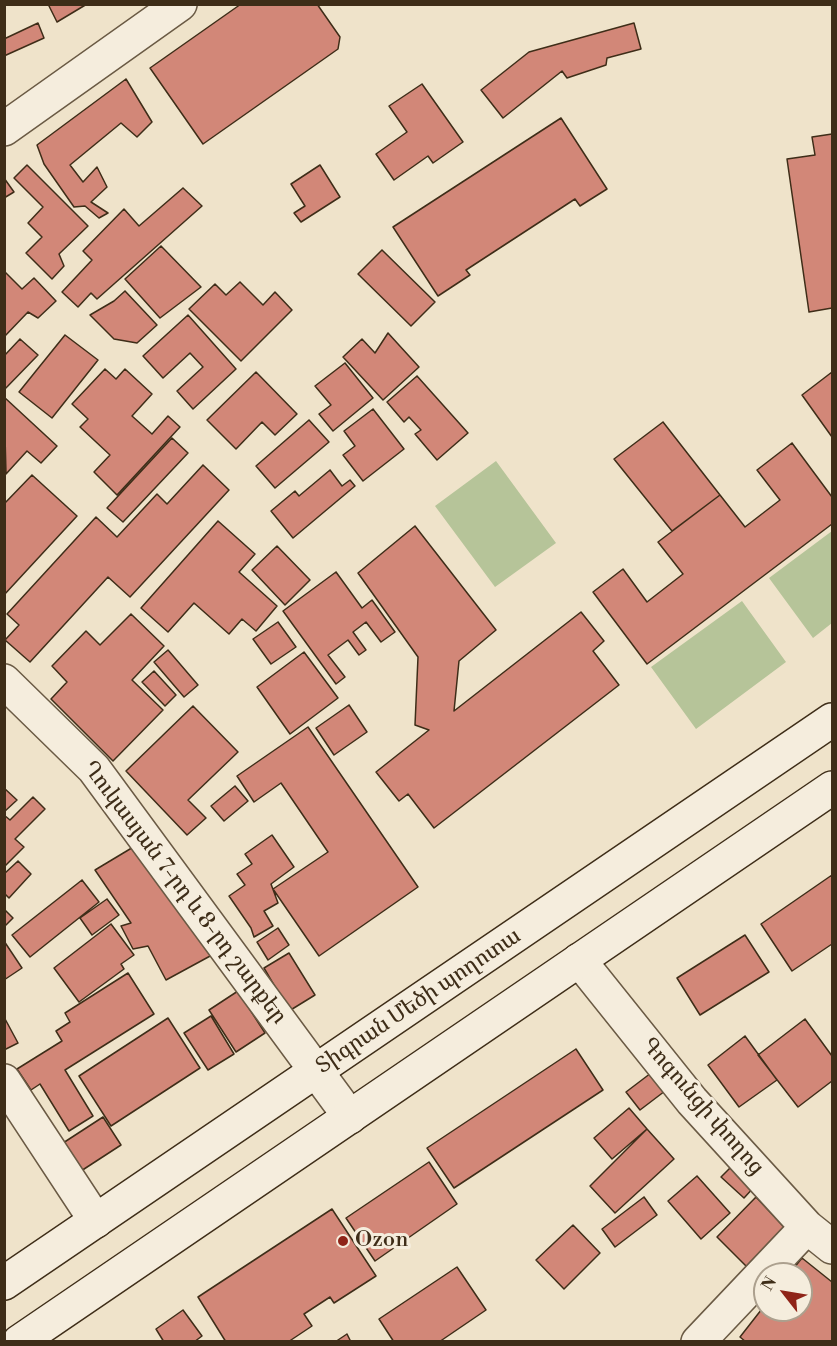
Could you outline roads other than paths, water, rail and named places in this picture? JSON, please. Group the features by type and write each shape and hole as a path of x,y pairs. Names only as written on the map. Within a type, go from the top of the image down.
{"main road":[{"path":"4,129 180,4"},
{"name":"Ղուկասյան 7-րդ և 8-րդ շարքեր","path":"4,681 94,769 350,1117"},
{"name":"Տիգրան Մեծի պողոտա","path":"4,1283 832,720"},
{"path":"20,1341 832,788"},
{"name":"Գոգունցի փողոց","path":"579,960 692,1101 807,1227 832,1247"},
{"path":"4,1081 96,1221"},
{"path":"698,1341 807,1227"}],"place":[{"name":"Ozon","path":"343,1241"}]}
